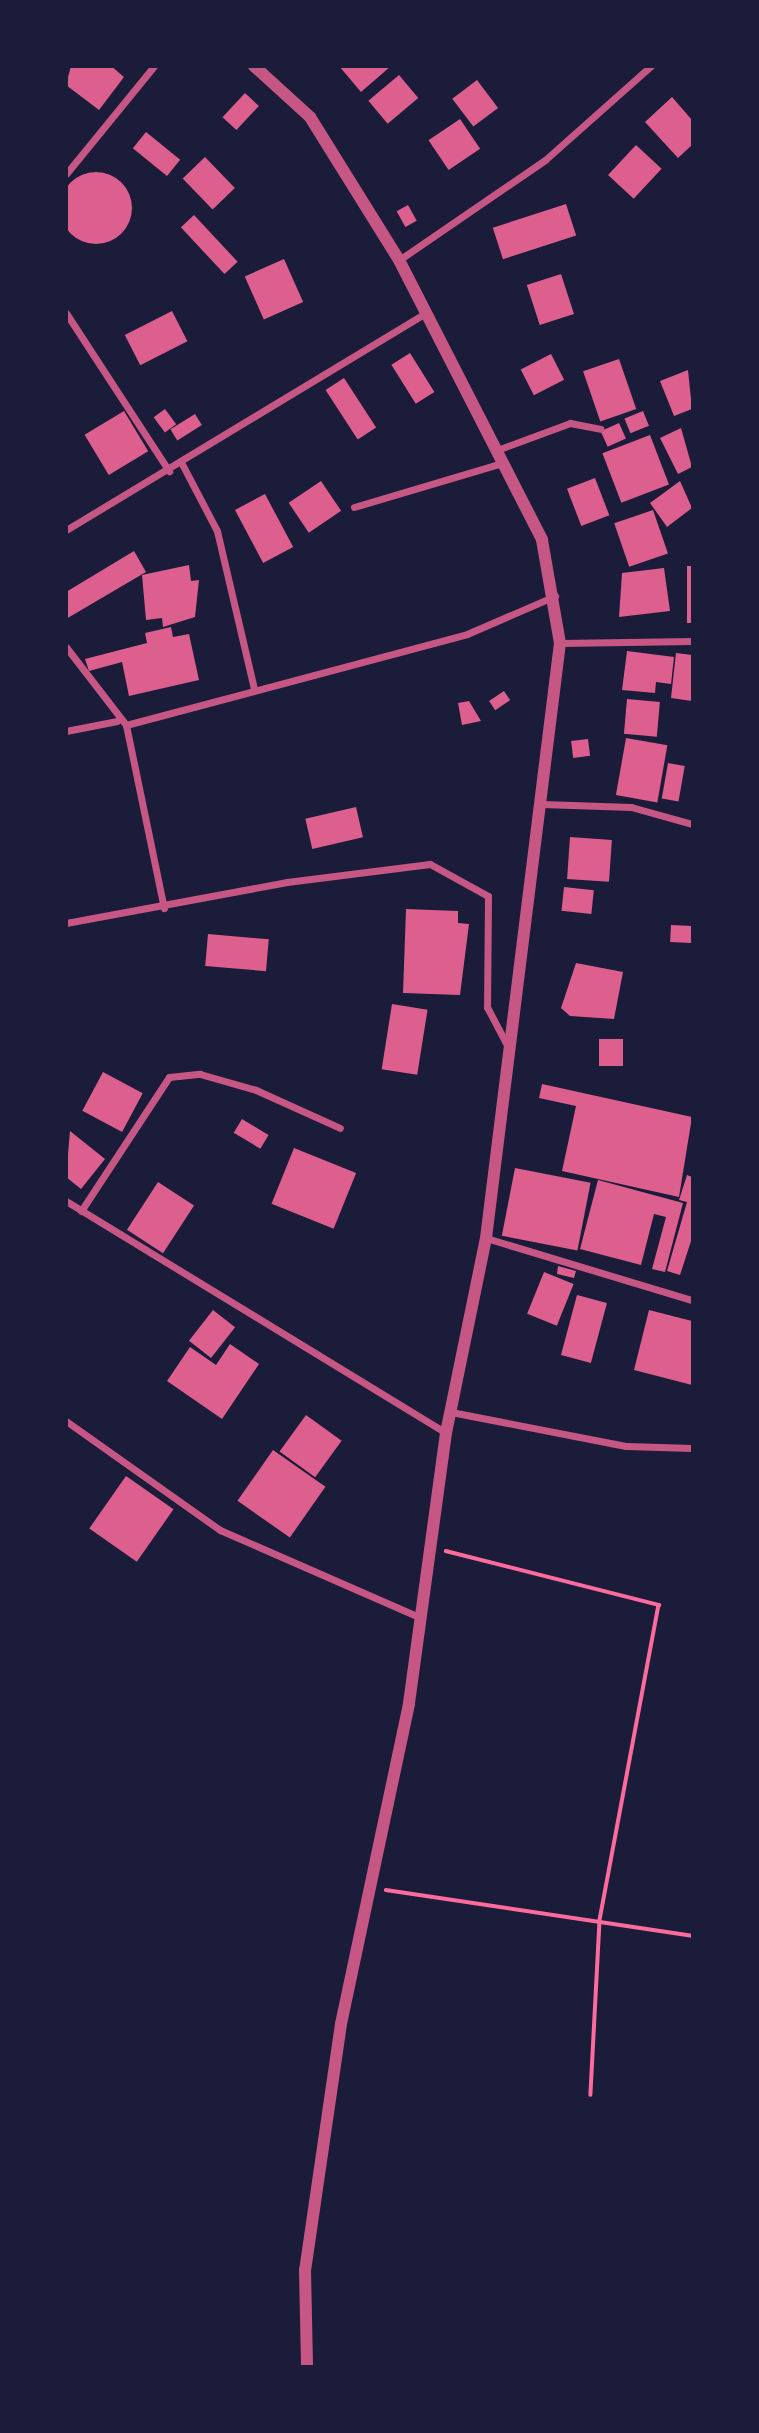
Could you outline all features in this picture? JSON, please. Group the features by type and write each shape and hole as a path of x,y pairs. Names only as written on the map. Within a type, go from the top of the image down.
{"street":[{"path":"66,174 153,66"},
{"path":"254,66 310,117 399,260 542,540 555,596 560,643 486,1238 446,1433 421,1619 341,2024 305,2270 307,2367"},
{"path":"399,260 545,160 651,66"},
{"path":"66,313 169,471"},
{"path":"66,530 169,471 427,313"},
{"path":"497,450 570,423 600,429"},
{"path":"181,462 217,531 254,689"},
{"path":"354,507 503,462"},
{"path":"66,647 117,720 126,725 467,634 555,596"},
{"path":"560,643 692,641"},
{"path":"66,731 117,720"},
{"path":"126,725 164,908"},
{"path":"542,804 631,807 692,824"},
{"path":"66,923 164,908 287,881 430,864 488,896 487,1007 510,1050"},
{"path":"81,1211 169,1077 201,1074 256,1090 340,1128"},
{"path":"66,1201 446,1433"},
{"path":"486,1238 692,1300"},
{"path":"452,1412 626,1446 692,1448"},
{"path":"66,1421 220,1530 421,1619"}],"path":[{"path":"430,1547 659,1605 600,1921 591,2095"},
{"path":"370,1887 692,1936"}],"building":[{"path":"71,66 111,66 124,77 99,110 66,85"},
{"path":"339,66 391,66 361,92"},
{"path":"399,75 418,98 388,124 368,101"},
{"path":"477,80 498,108 473,127 452,99"},
{"path":"245,93 259,106 236,130 222,117"},
{"path":"672,97 692,120 692,145 678,158 645,122"},
{"path":"460,119 480,149 449,170 428,140"},
{"path":"146,132 180,160 167,176 133,148"},
{"path":"636,145 662,169 634,199 608,175"},
{"path":"205,157 235,188 213,209 183,179"},
{"path":"96,172 116,178 126,188 132,208 126,228 116,238 96,244 76,238 66,228 60,208 66,188 76,178"},
{"path":"566,204 576,235 503,259 493,228"},
{"path":"408,205 417,221 405,227 397,211"},
{"path":"194,215 238,262 224,274 181,227"},
{"path":"284,259 303,302 264,319 245,276"},
{"path":"561,274 574,314 540,325 527,285"},
{"path":"172,311 187,341 140,365 125,335"},
{"path":"410,353 434,392 416,404 391,365"},
{"path":"551,354 564,380 534,395 521,369"},
{"path":"619,359 636,409 600,421 583,371"},
{"path":"688,370 692,409 674,416 660,381"},
{"path":"344,378 376,427 358,439 326,390"},
{"path":"165,409 176,424 165,433 154,417"},
{"path":"124,411 148,451 109,475 85,435"},
{"path":"643,411 649,426 630,433 624,418"},
{"path":"195,414 202,425 177,440 170,429"},
{"path":"619,423 626,439 608,447 601,431"},
{"path":"681,428 692,467 678,474 660,438"},
{"path":"650,435 669,484 621,503 602,453"},
{"path":"595,478 609,515 581,526 567,489"},
{"path":"321,481 341,511 309,533 289,503"},
{"path":"680,481 692,508 667,527 650,503"},
{"path":"265,494 293,547 263,563 235,510"},
{"path":"653,510 668,553 629,567 614,523"},
{"path":"134,551 146,572 66,619 66,592"},
{"path":"189,565 191,581 199,580 195,617 163,627 162,618 146,620 142,575"},
{"path":"687,566 692,566 692,623 687,623"},
{"path":"664,568 670,611 619,617 622,573"},
{"path":"171,627 173,637 189,634 199,680 129,696 122,662 89,671 85,659 147,643 145,633"},
{"path":"627,651 674,657 671,684 656,682 655,693 622,690"},
{"path":"676,653 692,655 692,701 671,698"},
{"path":"504,691 510,700 495,710 489,701"},
{"path":"627,699 660,702 657,737 624,734"},
{"path":"469,701 481,721 462,725 458,703"},
{"path":"626,738 667,745 657,802 616,795"},
{"path":"588,739 590,756 573,758 571,741"},
{"path":"668,763 685,766 678,801 662,798"},
{"path":"356,807 363,837 312,849 305,819"},
{"path":"570,837 612,840 609,882 567,879"},
{"path":"564,887 594,890 591,914 561,911"},
{"path":"406,909 458,911 458,923 469,924 460,995 403,993"},
{"path":"671,925 692,926 691,943 670,942"},
{"path":"208,934 269,939 266,971 205,966"},
{"path":"576,963 623,972 614,1019 570,1016 561,1008"},
{"path":"392,1004 428,1010 417,1075 382,1069"},
{"path":"599,1039 623,1039 623,1066 599,1066"},
{"path":"103,1072 143,1093 122,1132 82,1111"},
{"path":"542,1084 692,1117 679,1197 562,1171 576,1106 539,1098"},
{"path":"242,1119 269,1135 260,1149 234,1133"},
{"path":"70,1131 105,1159 81,1189 66,1177"},
{"path":"294,1148 356,1173 334,1229 272,1204"},
{"path":"515,1168 591,1183 577,1250 502,1236"},
{"path":"687,1175 692,1177 692,1238 680,1275 667,1271 687,1202 679,1200"},
{"path":"598,1180 683,1203 665,1272 652,1269 666,1217 654,1214 641,1265 580,1249"},
{"path":"158,1182 194,1205 163,1253 127,1230"},
{"path":"558,1266 576,1271 574,1278 557,1274"},
{"path":"544,1272 574,1284 557,1326 527,1314"},
{"path":"577,1295 607,1303 591,1363 561,1355"},
{"path":"213,1310 235,1327 211,1358 189,1341"},
{"path":"649,1310 692,1321 692,1385 634,1370"},
{"path":"230,1344 259,1364 222,1419 167,1381 190,1347 216,1365"},
{"path":"306,1415 342,1441 315,1477 280,1451"},
{"path":"273,1450 325,1487 290,1537 237,1501"},
{"path":"126,1476 174,1509 137,1562 89,1528"}]}
